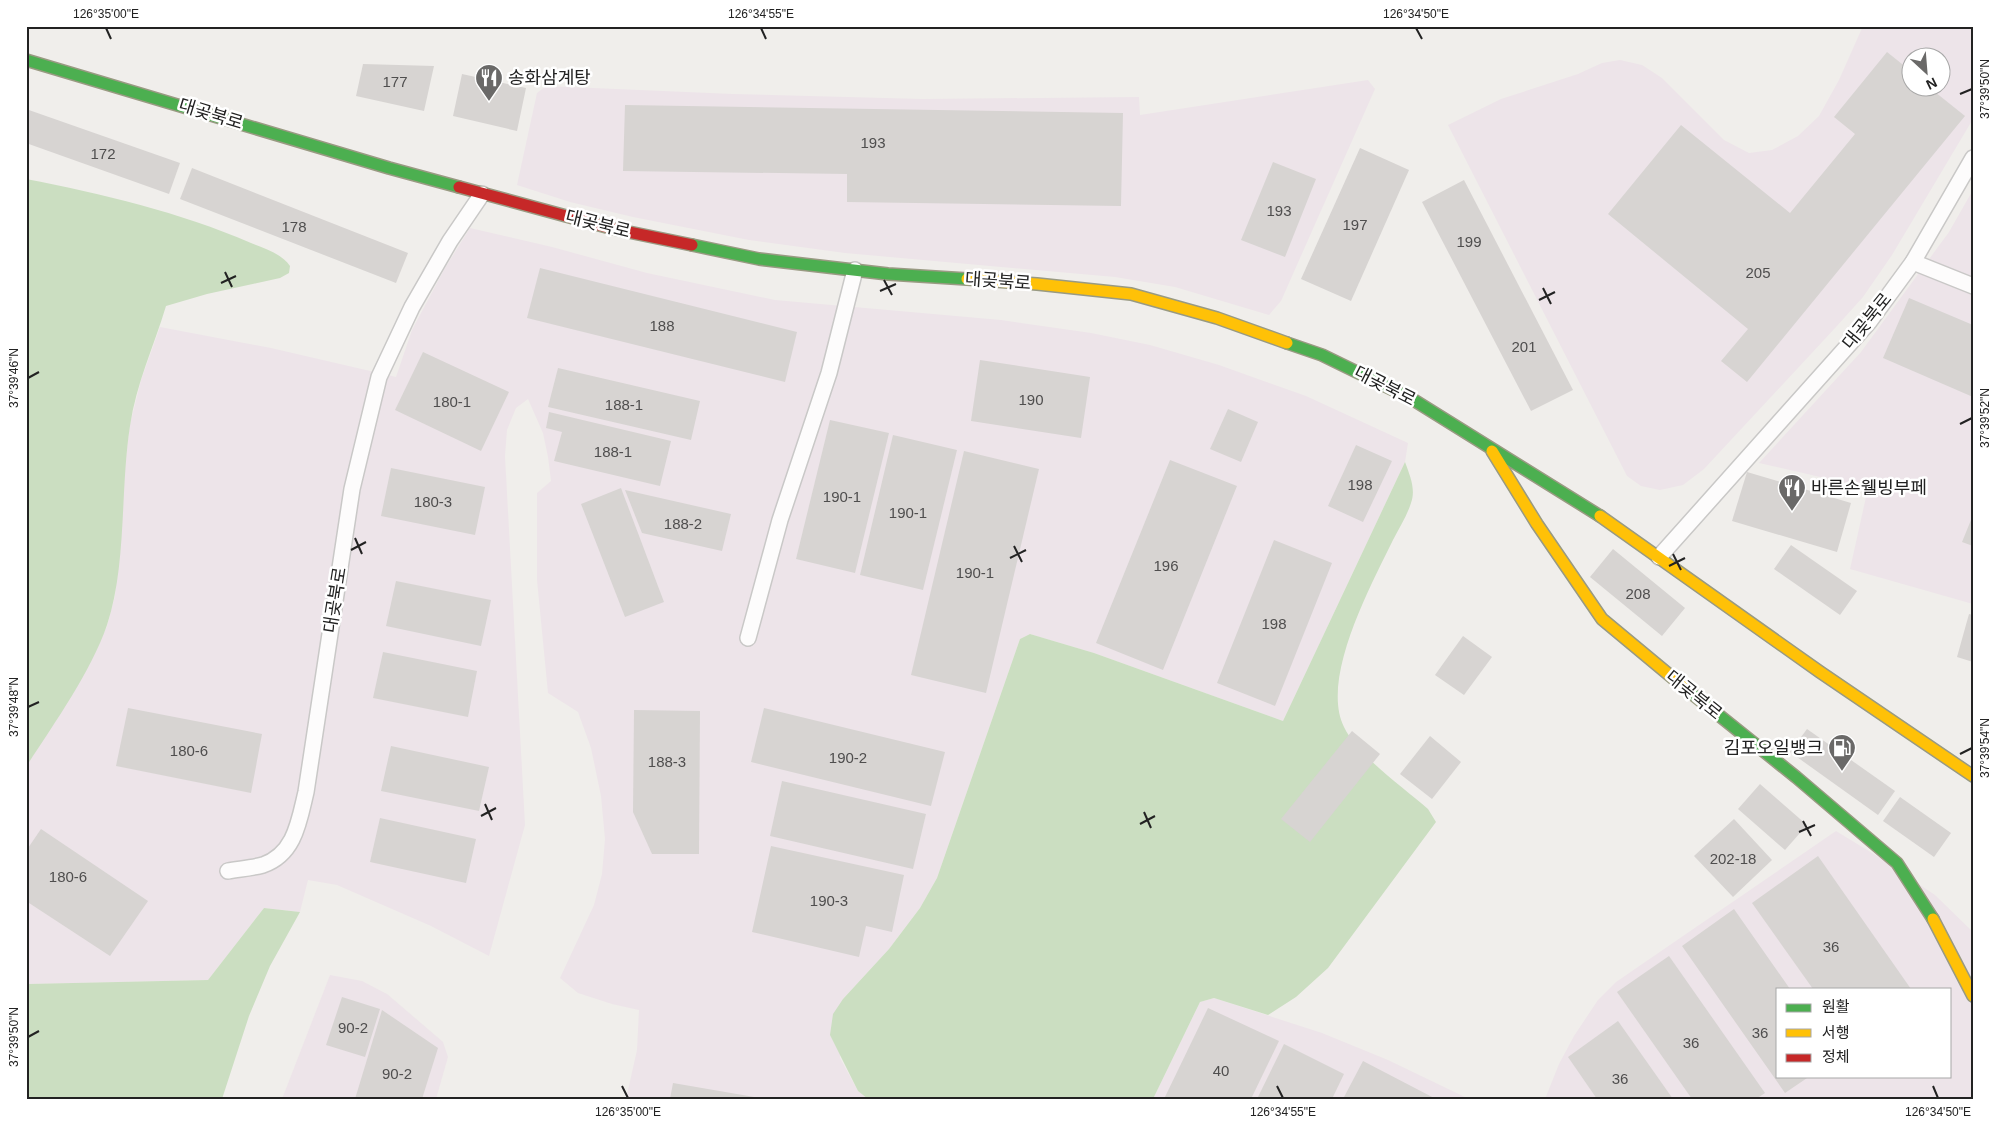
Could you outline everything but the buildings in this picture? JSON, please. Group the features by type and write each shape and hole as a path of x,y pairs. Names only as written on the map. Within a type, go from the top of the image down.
{"street":[{"name":"대곶북로","path":"26,60 482,194 614,229 759,259 888,274 1037,284 1131,294 1217,318 1322,355 1412,398 1588,507 1812,666 1973,776"},
{"name":"대곶북로","path":"1489,446 1537,524 1602,619 1796,777 1897,863 1928,910 1973,996"}],"lane":[{"name":"대곶북로","path":"1659,557 1869,322 1913,262 1973,158"},
{"name":"대곶북로","path":"228,871 263,864 284,853 296,830 306,792 352,490 379,377 412,306 450,241 482,194"},
{"path":"1913,262 1973,286"},
{"path":"748,638 780,520 829,373 855,270"}],"shaded area":[{"path":"1863,26 1973,26 1973,119 1892,255 1863,297 1704,469 1683,485 1660,490 1641,486 1627,476 1448,125 1501,99 1578,74 1602,63 1620,60 1642,65 1662,78 1724,140 1749,153 1772,150 1798,136 1819,116 1839,80"},
{"path":"1368,80 1375,89 1281,301 1269,315 1175,287 1115,277 845,253 749,240 633,217 570,202 517,185 537,93 546,86 733,94 923,99 1139,97 1140,115"},
{"path":"1973,190 1973,604 1850,569 1868,488 1759,463 1861,352 1949,232"},
{"path":"470,228 552,247 647,273 775,300 1001,320 1091,333 1150,345 1219,365 1306,396 1408,443 1405,462 1283,721 1094,653 1030,634 1020,639 937,878 920,908 889,949 843,999 840,1058 858,1091 868,1099 626,1099 637,1050 639,1010 578,993 560,978 594,905 602,874 605,839 601,796 591,748 578,712 548,693 537,580 537,493 551,481 543,433 528,399 516,408 507,430 505,456 525,825 489,956 431,926 337,885 308,880 300,912 264,908 208,980 28,984 26,767 92,659 107,626 115,596 124,471 130,424 141,380 160,327 271,348 396,377 412,330 445,268"},
{"path":"1836,831 1935,895 1973,932 1973,1099 1545,1099 1559,1064 1574,1036 1598,1000 1616,982"},
{"path":"330,975 362,981 387,994 443,1042 448,1057 436,1099 282,1099"},
{"path":"1214,998 1322,1033 1388,1060 1469,1099 1153,1099 1200,1002"}],"green space":[{"path":"26,179 140,205 196,222 272,252 290,266 289,273 280,278 207,294 166,306 141,380 130,426 118,578 107,625 81,680 26,767"},
{"path":"1405,462 1413,488 1411,503 1373,581 1351,632 1338,684 1338,707 1344,727 1359,749 1382,771 1428,809 1436,822 1328,968 1296,997 1268,1015 1214,998 1200,1002 1153,1099 868,1099 858,1091 830,1035 833,1014 843,999 889,949 920,908 937,878 1020,639 1030,634 1094,653 1283,721"},
{"path":"264,908 300,912 270,966 249,1016 222,1099 26,1099 26,982 28,984 208,980"}],"traffic: fast":[{"path":"26,60 459,187"},
{"path":"692,245 759,259 888,274 967,279"},
{"path":"1287,343 1322,355 1412,399 1600,516"},
{"path":"1685,688 1796,777 1897,863 1933,919"}],"traffic: slow":[{"path":"967,279 1131,294 1217,318 1287,343"},
{"path":"1492,451 1537,524 1602,619 1685,688"},
{"path":"1600,516 1820,672 1973,776"},
{"path":"1933,919 1973,996"}],"traffic: jam":[{"path":"459,187 614,229 692,245"}],"place":[{"name":"송화삼계탕","path":"489,102"},
{"name":"바른손웰빙부페","path":"1792,512"},
{"name":"김포오일뱅크","path":"1842,772"}]}
